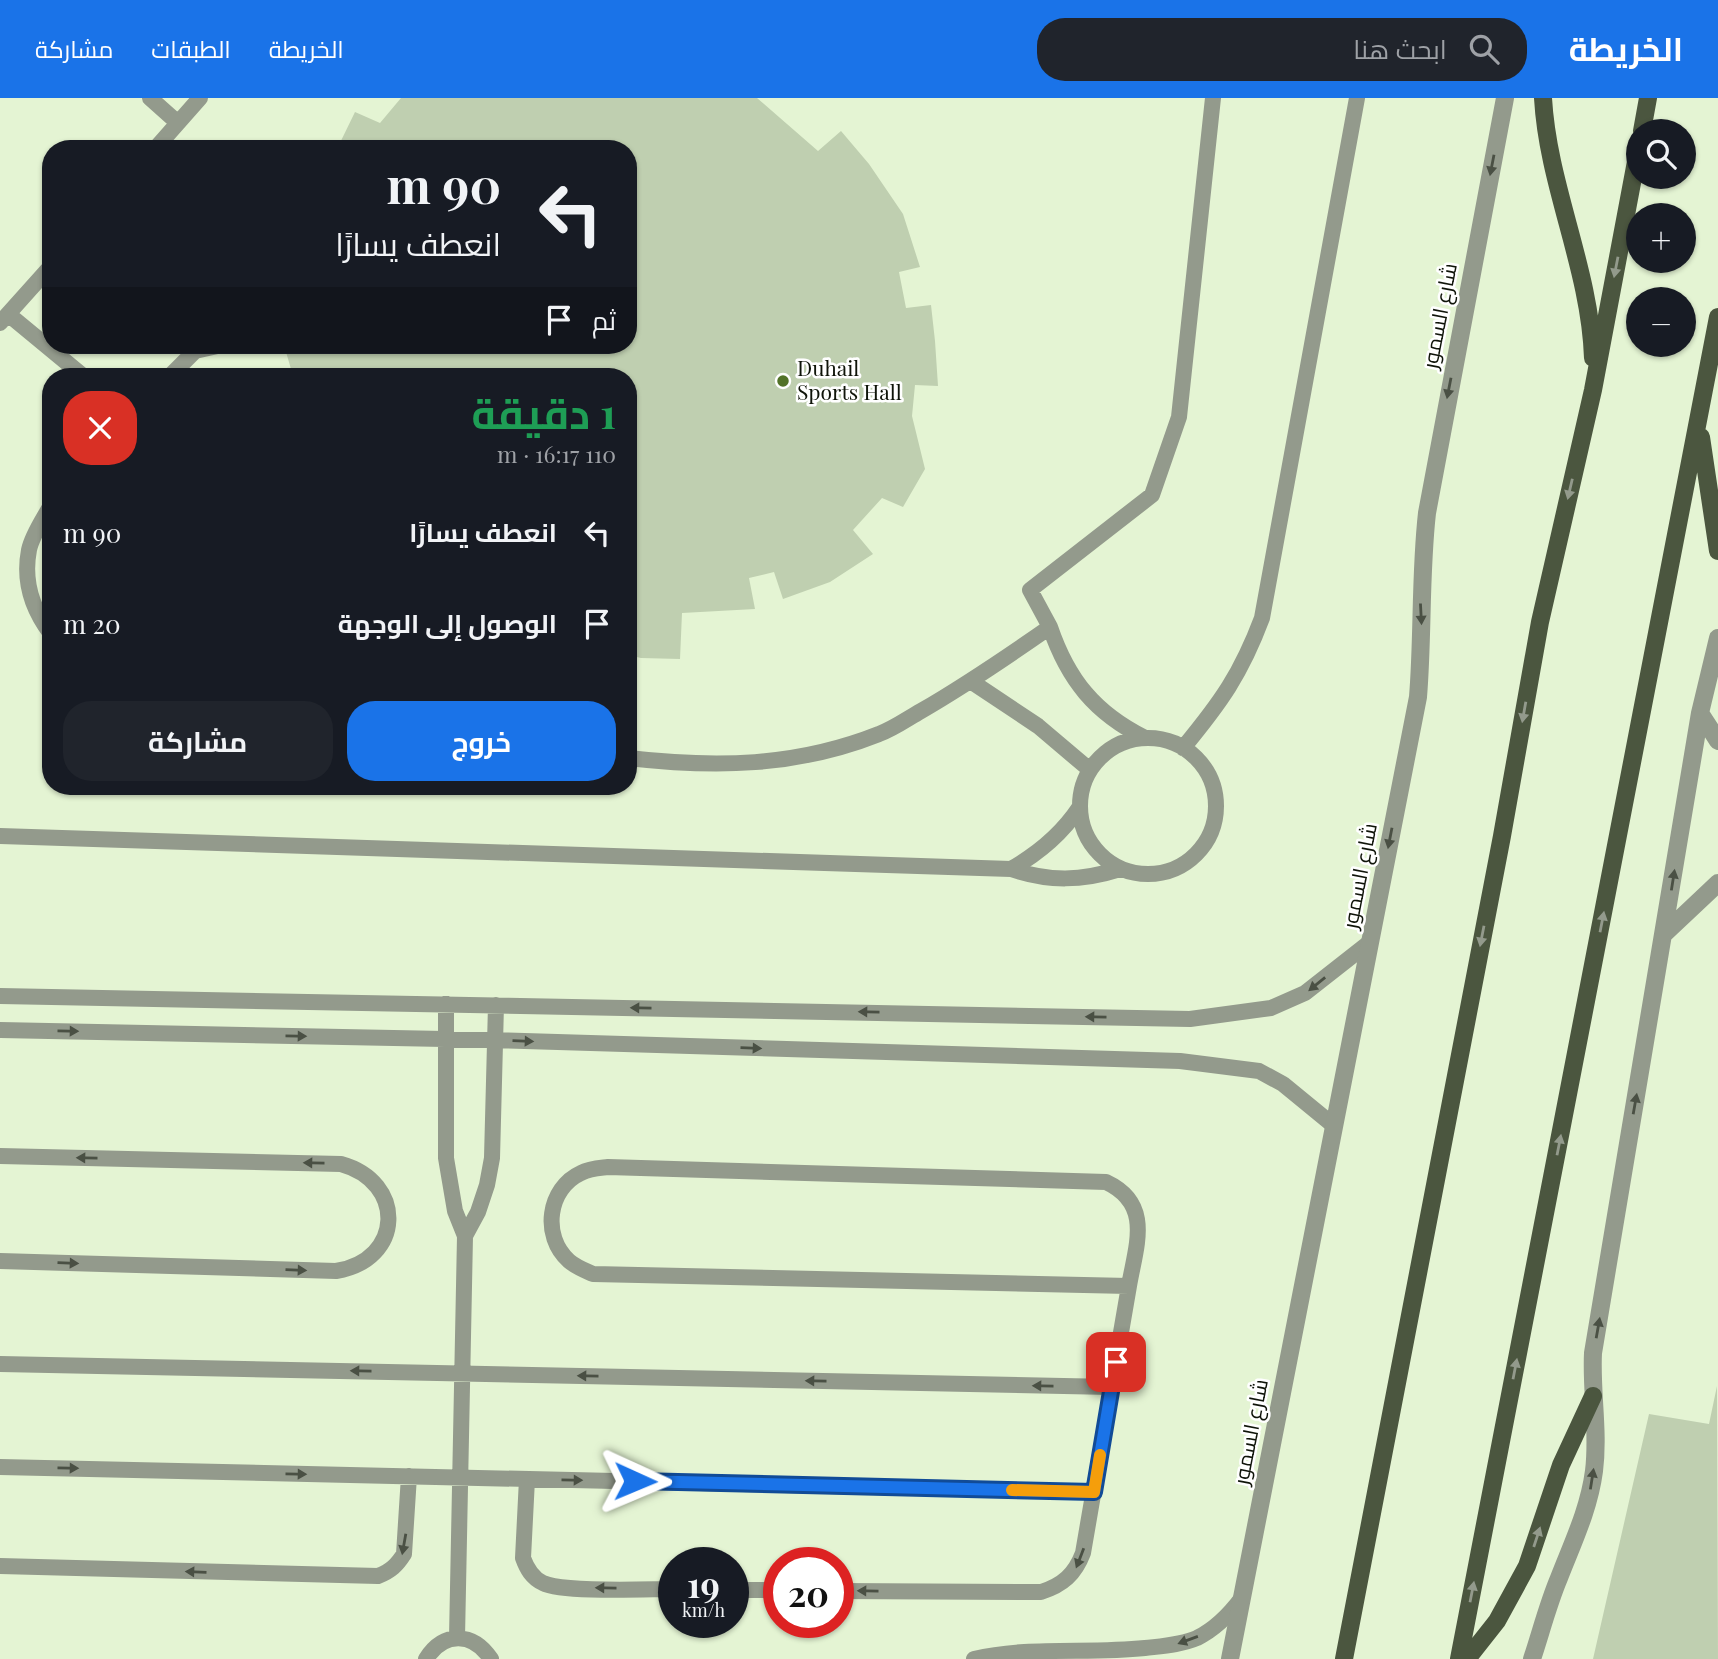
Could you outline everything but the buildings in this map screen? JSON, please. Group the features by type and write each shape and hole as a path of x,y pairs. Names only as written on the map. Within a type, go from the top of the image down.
{"main road":[{"path":"1542,98 1548,146 1558,191 1576,247 1587,302 1593,390"},
{"path":"1644,119 1648,98"},
{"path":"1344,1659 1502,836 1540,622 1593,390 1631,189"},
{"path":"1459,1659 1718,317"},
{"path":"1699,422 1718,551"},
{"path":"1466,1659 1497,1621 1527,1566 1561,1465 1593,1396"}],"street":[{"name":"شارع السمور","path":"1230,1659 1418,697 1422,556 1428,502 1505,98"},
{"path":"1532,1659 1547,1608 1578,1534 1589,1496 1596,1444 1594,1353 1700,713 1718,638"},
{"path":"1700,713 1718,741"},
{"path":"1664,934 1718,883"}],"lane":[{"path":"150,98 178,123"},
{"path":"163,140 200,98"},
{"path":"1145,738 1119,744 1090,770 1081,790 1079,808 1089,842 1102,858 1120,869 1140,874 1160,874 1180,867 1196,855 1209,838 1216,819 1216,798 1210,779 1199,761 1183,748 1168,741 1145,738 1124,727 1088,697 1071,676 1058,653 1050,627 1030,590 1152,495 1179,416 1213,98"},
{"path":"1183,748 1218,706 1236,678 1251,649 1262,618 1357,98"},
{"path":"42,276 4,318 42,346"},
{"path":"53,354 72,368"},
{"path":"178,368 192,354"},
{"path":"42,524 29,548 28,590 42,621"},
{"path":"637,759 674,763 758,764 810,756 881,734 972,682 1050,627"},
{"path":"972,682 1038,726 1090,770"},
{"path":"1011,869 1034,856 1053,840 1079,808"},
{"path":"0,836 1011,869 1034,877 1058,880 1078,879 1120,869"},
{"path":"0,996 1190,1019 1271,1008 1305,993 1370,942"},
{"path":"446,1004 446,1157 452,1198 465,1236 457,1638"},
{"path":"465,1236 481,1203 492,1158 496,1005"},
{"path":"0,1030 495,1040 1180,1061 1259,1071 1283,1084 1333,1125"},
{"path":"0,1156 341,1164 370,1177 380,1189 387,1205 388,1221 378,1250 352,1269 336,1271 0,1261"},
{"path":"854,1591 1026,1593 1041,1592 1068,1579 1080,1560 1094,1492 1111,1387 1129,1286 1138,1231 1134,1206 1118,1187 1093,1180 601,1168 580,1173 568,1182 553,1207 553,1236 568,1260 593,1274 1129,1286"},
{"path":"0,1364 1111,1387"},
{"path":"0,1467 1094,1492"},
{"path":"0,1566 378,1576 389,1572 404,1554 409,1476"},
{"path":"527,1479 523,1558 534,1578 544,1584 566,1588 658,1589"},
{"path":"974,1659 1012,1653 1040,1656 1180,1644 1214,1627 1241,1600"},
{"path":"426,1659 433,1648 444,1641 457,1638 477,1644 491,1659"}],"slow traffic":[{"path":"1012,1490 1094,1492 1100,1455"}],"place":[{"name":"Duhail Sports Hall","path":"783,381"}],"route":[{"path":"635,1481 1094,1492 1116,1362"}]}
